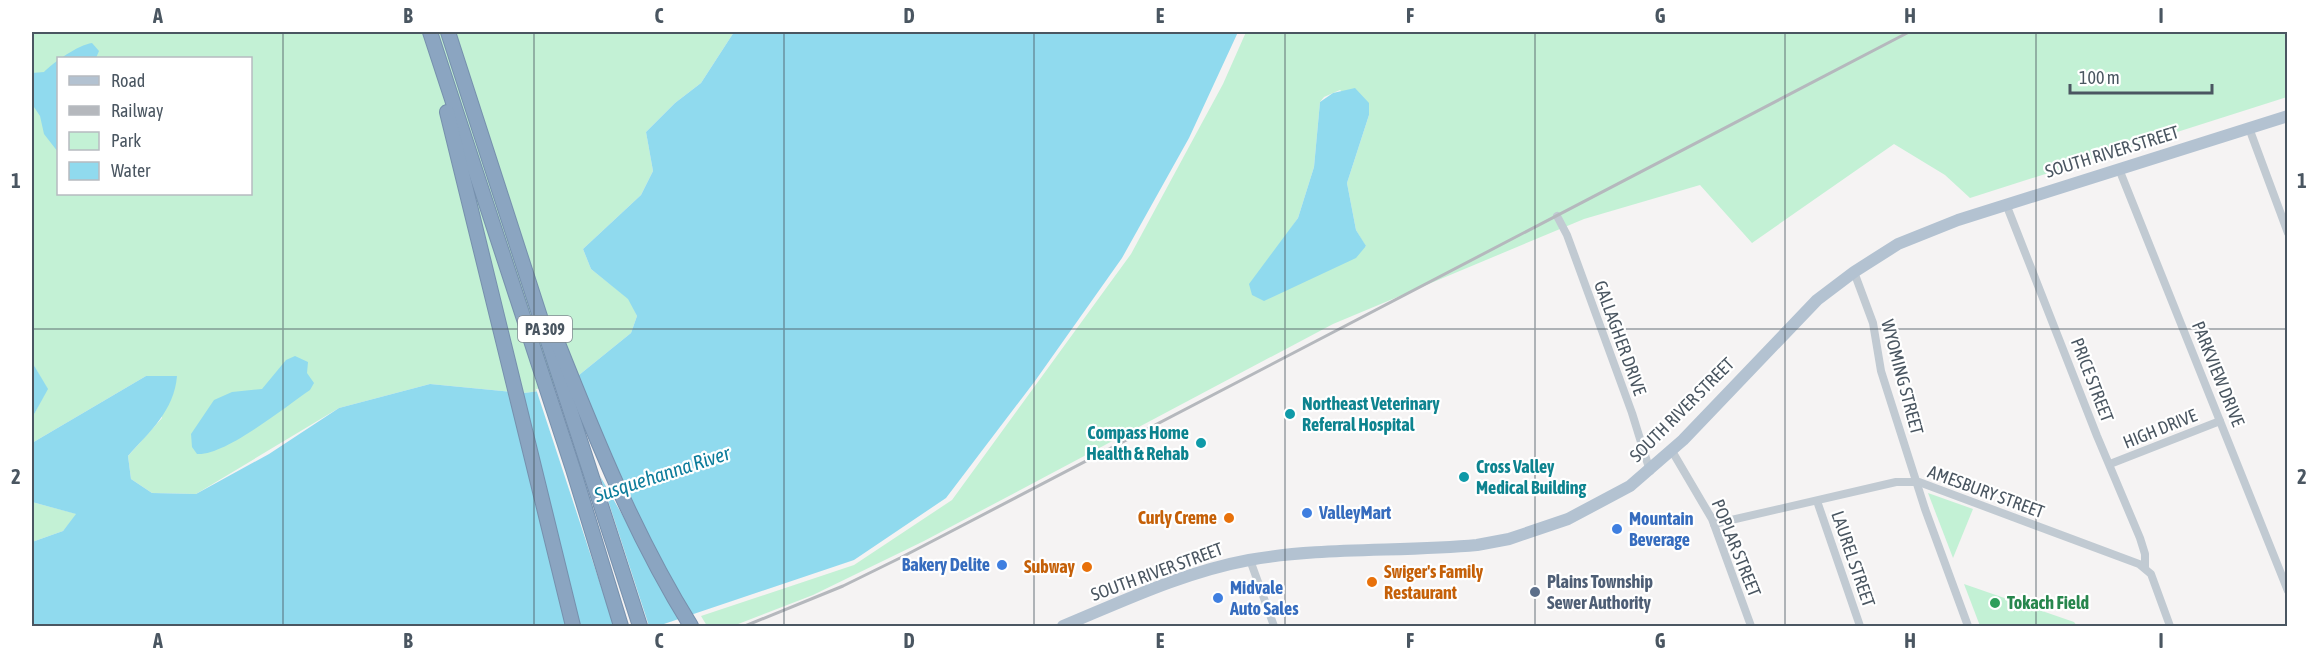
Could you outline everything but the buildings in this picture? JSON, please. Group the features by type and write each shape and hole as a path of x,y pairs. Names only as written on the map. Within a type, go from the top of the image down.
{"highway":[{"path":"428,32 573,627"},
{"name":"PA 309","path":"428,32 573,469 621,627"},
{"name":"PA 309","path":"448,32 640,627"},
{"path":"522,256 626,509 659,576 691,627"}],"main road":[{"name":"SOUTH RIVER STREET","path":"1063,627 1169,583 1250,560 1279,556 1432,549 1509,539 1568,519 1594,508 1650,471 1672,451 1792,323 1854,272 1922,233 2006,204 2288,116"}],"street":[{"path":"2249,128 2288,233"},
{"name":"PARKVIEW DRIVE","path":"2119,169 2288,591"},
{"name":"PRICE STREET","path":"2006,204 2140,538 2145,554 2145,567"},
{"name":"GALLAGHER DRIVE","path":"1557,216 1567,234 1632,413 1650,471"},
{"name":"WYOMING STREET","path":"1854,272 1873,322 1881,371 1968,627"},
{"name":"HIGH DRIVE","path":"2110,464 2220,421"},
{"name":"POPLAR STREET","path":"1672,451 1714,524 1751,627"},
{"name":"AMESBURY STREET","path":"1714,524 1896,482 1917,482 2127,558 2145,567"},
{"name":"LAUREL STREET","path":"1817,501 1860,627"},
{"path":"1250,560 1274,627"},
{"path":"2145,567 2154,579 2170,627"}],"green space":[{"path":"32,32 734,32 701,83 675,103 646,132 653,171 641,195 583,249 591,269 629,299 637,316 631,333 563,388 524,393 430,384 339,408 196,494 152,493 131,479 128,456 162,418 146,376 32,443 32,418 47,389 32,362"},
{"path":"1246,32 2287,32 2287,97 1970,198 1945,175 1894,144 1752,243 1700,185 1584,219 1333,324 924,541 813,595 733,626 707,626 701,616 854,565 952,500 1131,254 1223,84","holes":["1340,90 1369,115 1347,183 1356,230 1366,247 1281,243 1298,218 1314,167 1320,102 1324,97"]},
{"path":"1928,493 1973,509 1953,558"},
{"path":"32,502 77,514 63,531 32,542"},
{"name":"Tokach Field","path":"1964,584 2074,622 2077,626 1980,626"}],"water":[{"name":"Susquehanna River","path":"734,32 1238,32 1189,138 1122,258 1035,381 946,498 854,560 658,626 32,626 32,542 63,531 76,514 32,502 32,443 146,376 177,376 171,400 160,420 128,456 131,479 152,493 196,494 269,454 339,408 430,384 524,393 563,388 631,333 637,316 628,299 591,269 583,249 641,195 653,171 646,132 675,103 701,83"},
{"path":"92,43 99,51 96,57 63,57"},
{"path":"57,61 57,151 44,134 40,116 32,104 32,73 44,72"},
{"path":"1355,88 1369,103 1369,115 1347,183 1356,230 1366,246 1356,258 1264,301 1252,295 1249,284 1298,218 1314,167 1320,102 1333,93"},
{"path":"295,356 308,362 307,373 314,383 310,390 238,439 209,453 197,454 192,447 191,434 214,400 232,392 262,389 286,360"},
{"path":"32,362 48,389 32,418"}],"pier":[{"path":"561,385 604,446 658,561 693,617 683,621 600,476 649,626 614,626 536,389"}],"railway":[{"path":"745,626 843,586 900,558 1909,32"}],"place":[{"name":"Northeast Veterinary Referral Hospital","path":"1290,414"},
{"name":"Compass Home Health & Rehab","path":"1201,443"},
{"name":"Cross Valley Medical Building","path":"1464,477"},
{"name":"ValleyMart","path":"1307,513"},
{"name":"Curly Creme","path":"1229,518"},
{"name":"Mountain Beverage","path":"1617,529"},
{"name":"Bakery Delite","path":"1002,565"},
{"name":"Subway","path":"1087,567"},
{"name":"Swiger's Family Restaurant","path":"1372,582"},
{"name":"Plains Township Sewer Authority","path":"1535,592"},
{"name":"Midvale Auto Sales","path":"1218,598"},
{"name":"Tokach Field","path":"1995,603"}]}
